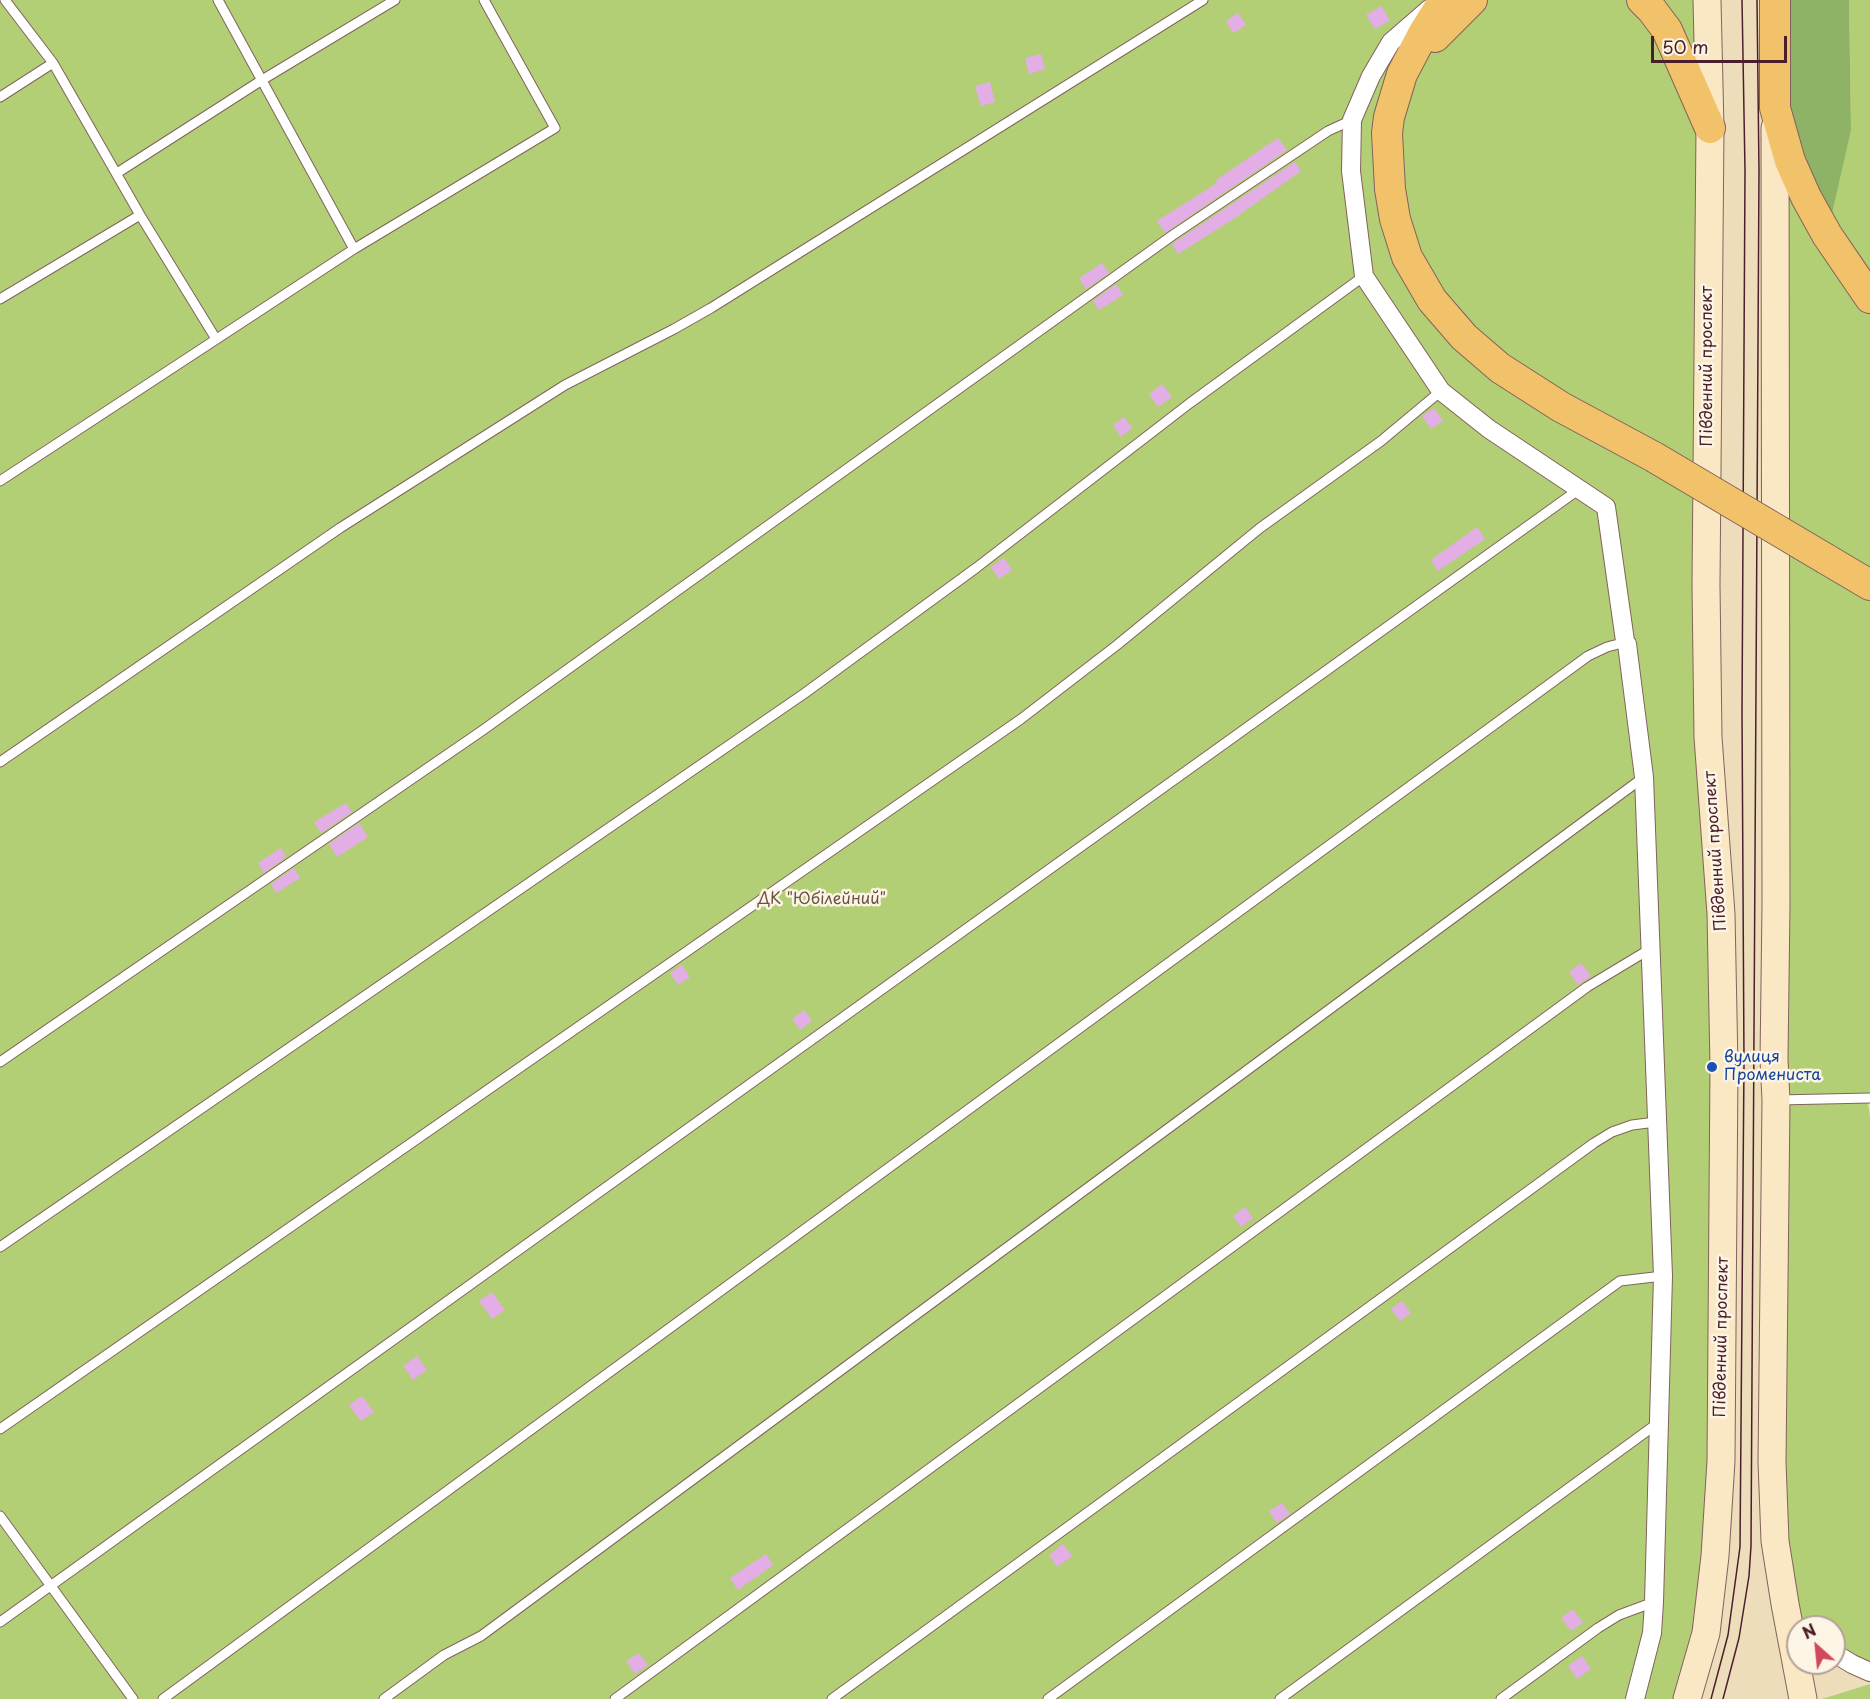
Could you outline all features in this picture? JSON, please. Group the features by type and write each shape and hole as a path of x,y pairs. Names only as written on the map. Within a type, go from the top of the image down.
{"main road":[{"path":"1444,0 1406,65 1394,97 1387,132 1390,189 1395,219 1407,257 1432,300 1464,337 1500,368 1561,407 1654,457 1870,585"},
{"path":"1394,97 1431,41 1472,0"},
{"path":"1642,0 1667,30 1710,128"},
{"name":"Південний проспект","path":"1687,1699 1706,1633 1715,1556 1721,1461 1724,1066 1721,914 1708,737 1706,585 1710,128 1707,0"},
{"path":"1775,0 1776,905 1774,1060 1776,1100 1772,1462 1775,1541 1803,1699"},
{"path":"1775,108 1790,161 1806,197 1827,235 1870,298"}],"street":[{"path":"1439,0 1391,42 1371,76 1352,120 1351,171 1364,276 1441,391 1489,429 1605,507 1644,777 1663,1276 1652,1634 1635,1699"},
{"path":"1785,1604 1794,1615"},
{"path":"1846,1660 1870,1671"}],"lane":[{"path":"5,0 53,63 140,214 216,339"},
{"path":"218,0 354,249"},
{"path":"117,173 262,80 395,0"},
{"path":"0,481 354,249 555,129 484,0"},
{"path":"0,762 340,528 565,385 711,308 1203,0"},
{"path":"0,97 53,63"},
{"path":"0,1062 474,736 1173,235 1328,131 1352,120"},
{"path":"0,299 140,214"},
{"path":"0,1247 805,693 975,568 1190,403 1364,276"},
{"path":"0,1429 1021,719 1260,528 1381,441 1441,391"},
{"path":"0,1622 1578,490"},
{"path":"163,1699 1578,663 1607,647 1626,643"},
{"path":"384,1699 444,1655 481,1636 1644,777"},
{"path":"615,1699 1587,987 1650,949"},
{"path":"1776,1100 1870,1098"},
{"path":"832,1699 1594,1143 1612,1132 1632,1125 1656,1122"},
{"path":"1048,1699 1620,1281 1663,1276"},
{"path":"1280,1699 1658,1423"},
{"path":"0,1516 133,1699"},
{"path":"1502,1699 1598,1628 1619,1615 1654,1602"}],"green space":[{"name":"ДК \"Юбілейний\"","path":"0,0 1707,0 1721,1461 1687,1699 0,1699"},
{"path":"1775,0 1849,0 1851,130 1827,235 1790,161"},
{"path":"1849,0 1870,0 1870,1098 1867,1098 1870,1116 1870,1672 1846,1659 1846,1615 1794,1615 1785,1604 1775,108 1851,130"},
{"path":"1870,1684 1870,1699 1822,1699"}],"building":[{"path":"1381,6 1390,20 1375,29 1366,15"},
{"path":"1238,13 1246,25 1233,33 1226,21"},
{"path":"1041,54 1045,69 1029,74 1025,58"},
{"path":"990,82 995,102 981,106 975,86"},
{"path":"1278,138 1287,150 1165,233 1157,221 1217,183 1216,180"},
{"path":"1295,162 1301,171 1232,220 1178,254 1172,244"},
{"path":"1102,263 1109,273 1086,289 1079,278"},
{"path":"1116,284 1123,295 1099,310 1093,301"},
{"path":"1162,384 1172,397 1158,407 1149,394"},
{"path":"1434,408 1443,421 1431,429 1422,416"},
{"path":"1124,417 1132,428 1121,437 1113,425"},
{"path":"1477,527 1485,539 1438,571 1431,560"},
{"path":"1004,558 1012,570 999,579 991,567"},
{"path":"346,803 352,812 321,833 314,822"},
{"path":"359,823 368,837 337,857 329,844"},
{"path":"281,848 286,857 264,873 258,863"},
{"path":"294,868 300,878 276,893 271,884"},
{"path":"1581,963 1591,976 1578,985 1569,972"},
{"path":"682,965 690,977 678,985 670,973"},
{"path":"804,1010 812,1021 800,1030 792,1019"},
{"path":"1245,1207 1253,1218 1241,1227 1233,1216"},
{"path":"492,1292 505,1310 492,1319 479,1301"},
{"path":"1402,1301 1411,1313 1400,1321 1391,1309"},
{"path":"417,1356 427,1370 413,1380 403,1366"},
{"path":"362,1396 374,1412 361,1421 349,1405"},
{"path":"1282,1503 1290,1514 1277,1523 1269,1511"},
{"path":"1063,1544 1072,1556 1057,1567 1049,1555"},
{"path":"766,1554 773,1565 738,1590 730,1578"},
{"path":"1573,1609 1583,1623 1571,1631 1561,1618"},
{"path":"639,1653 648,1665 635,1674 626,1661"},
{"path":"1582,1656 1591,1669 1577,1679 1568,1666"}],"tram line":[{"path":"1711,1699 1728,1635 1740,1547 1744,1063 1742,712 1745,170 1742,0"},
{"path":"1723,1699 1739,1638 1749,1576 1751,1546 1759,171 1757,0"}],"place":[{"name":"вулиця Промениста","path":"1712,1067"}]}
